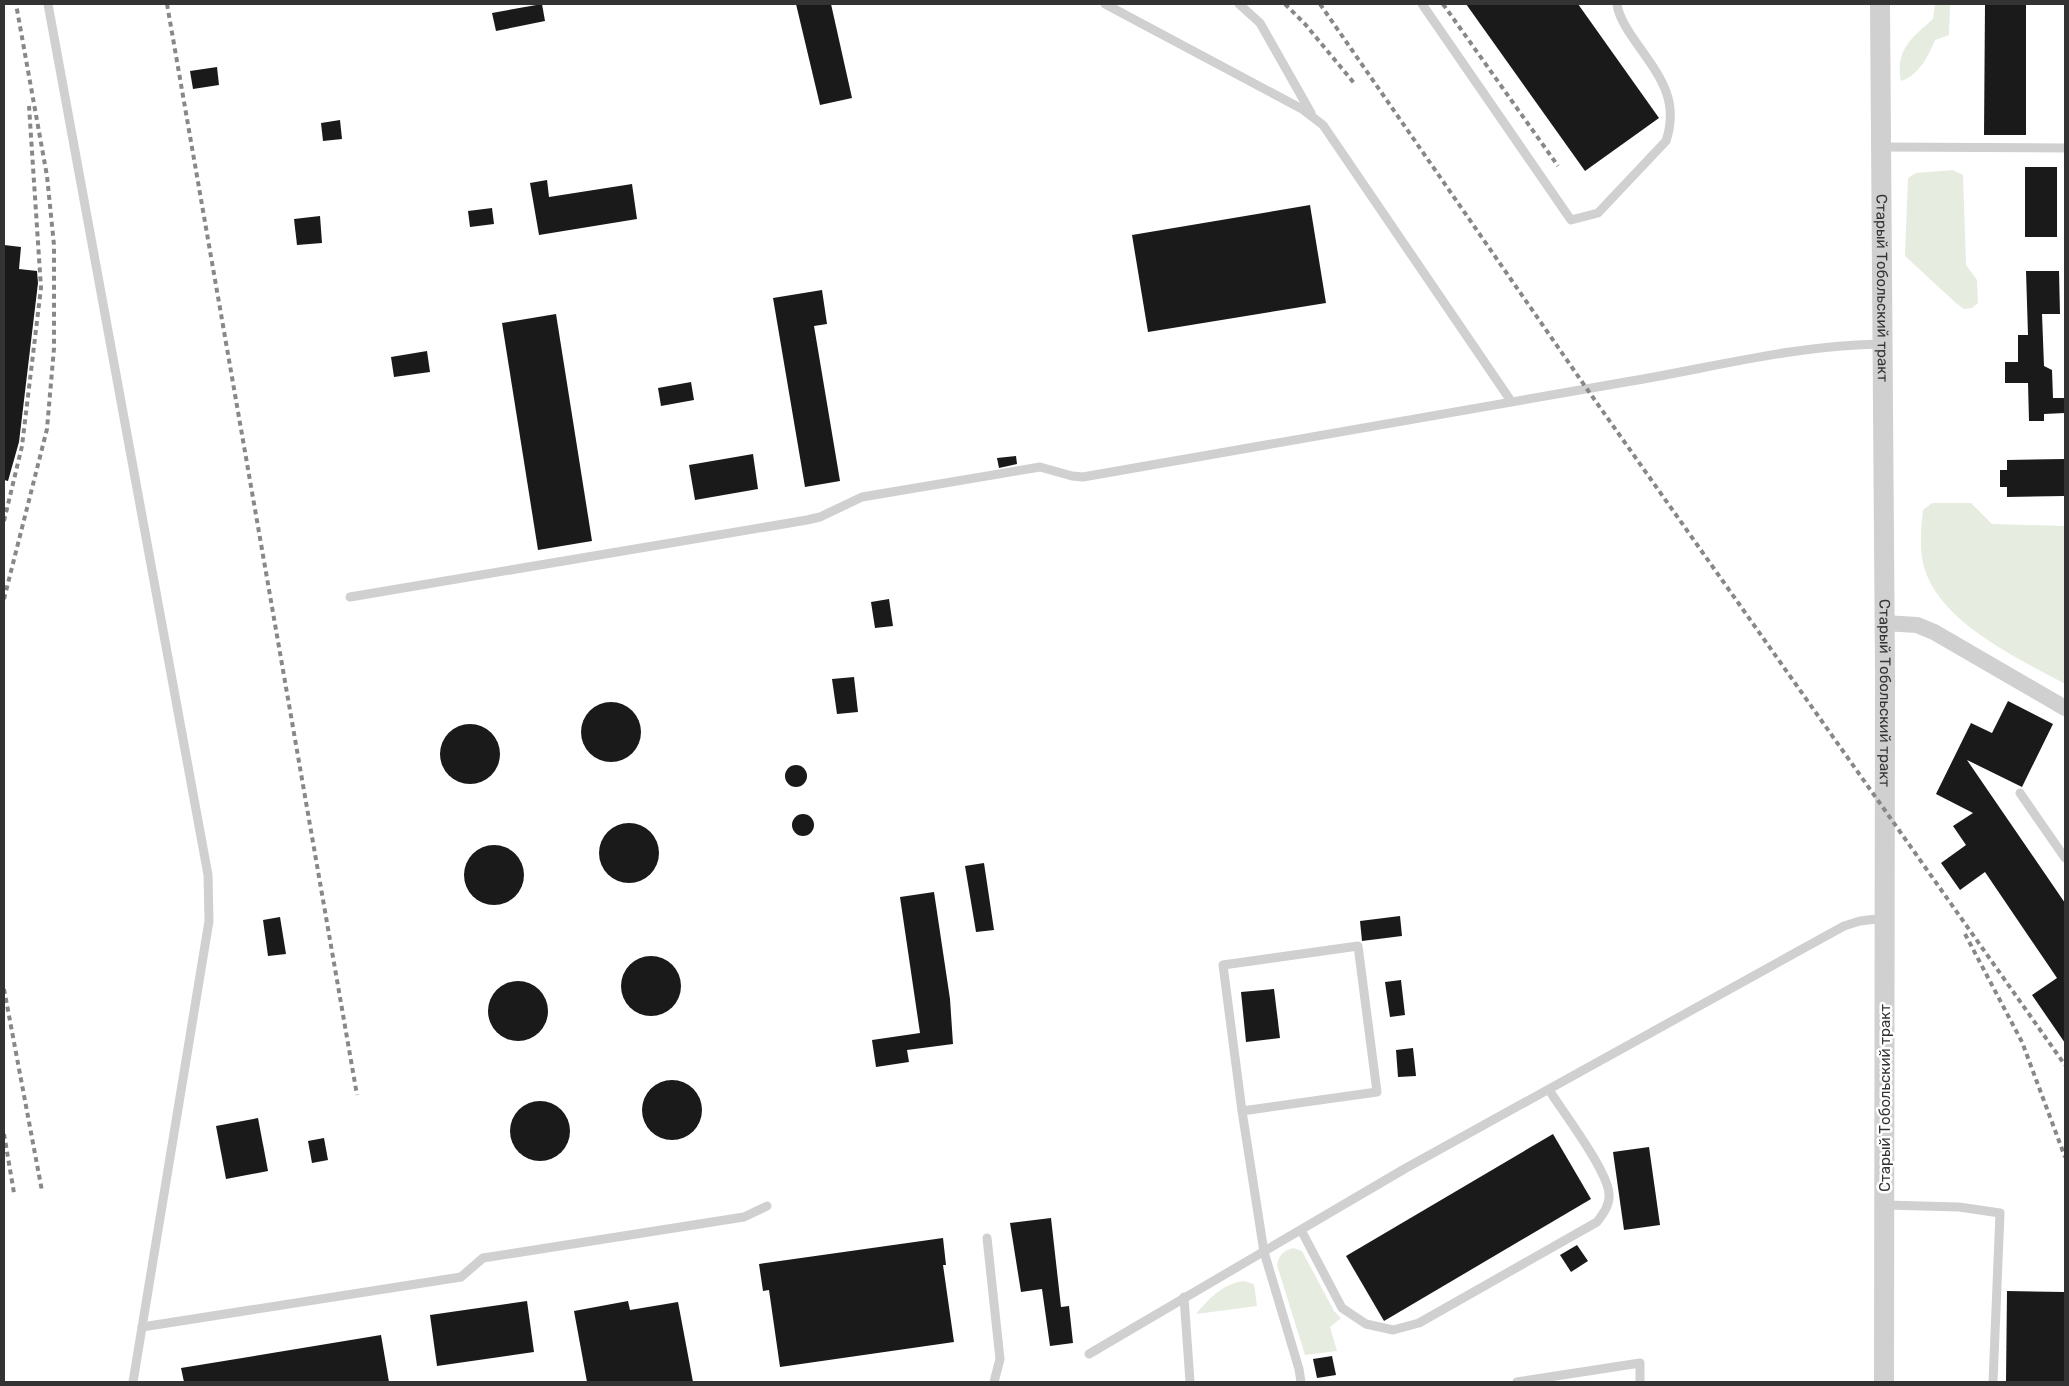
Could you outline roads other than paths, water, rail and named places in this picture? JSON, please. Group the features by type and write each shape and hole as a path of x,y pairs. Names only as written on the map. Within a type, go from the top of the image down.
{"street":[{"name":"Старый Тобольский тракт","path":"1880,4 1885,918 1884,1382"},
{"path":"1884,623 1917,625 1934,632 2065,708"}],"lane":[{"path":"48,4 208,875 209,921 133,1382"},
{"path":"1105,4 1313,115"},
{"path":"1239,4 1260,23 1313,115 1333,137 1511,401"},
{"path":"1422,4 1571,220 1598,213 1666,140 1671,126 1671,102 1665,87 1624,24 1618,4"},
{"path":"1881,147 2065,148"},
{"path":"350,597 807,520 820,517 862,496 1040,467 1072,476 1083,477 1511,401 1671,375 1815,347 1882,344"},
{"path":"2020,793 2065,858"},
{"path":"1089,1354 1406,1168 1844,926 1860,921 1885,918"},
{"path":"1242,1111 1377,1092 1358,946 1223,965 1242,1111 1264,1252 1299,1369 1301,1382"},
{"path":"1301,1230 1342,1308 1366,1324 1393,1330 1419,1323 1597,1222 1606,1211 1609,1194 1602,1172 1549,1090"},
{"path":"1884,1205 1959,1207 2000,1213 1993,1382"},
{"path":"142,1327 461,1277 484,1258 744,1217 767,1206"},
{"path":"987,1238 1000,1359 994,1382"},
{"path":"1184,1297 1190,1382"},
{"path":"1517,1382 1640,1363 1640,1382"}],"railway":[{"path":"4,599 47,429 54,348 54,245 47,176 16,4"},
{"path":"167,4 357,1095"},
{"path":"1285,4 1305,24 1354,83"},
{"path":"1320,4 1587,389 2065,1065"},
{"path":"1443,4 1558,166"},
{"path":"4,521 22,446 41,288 29,106"},
{"path":"1965,934 2022,1042 2065,1157"},
{"path":"4,989 42,1191"},
{"path":"4,1134 14,1193"}]}
